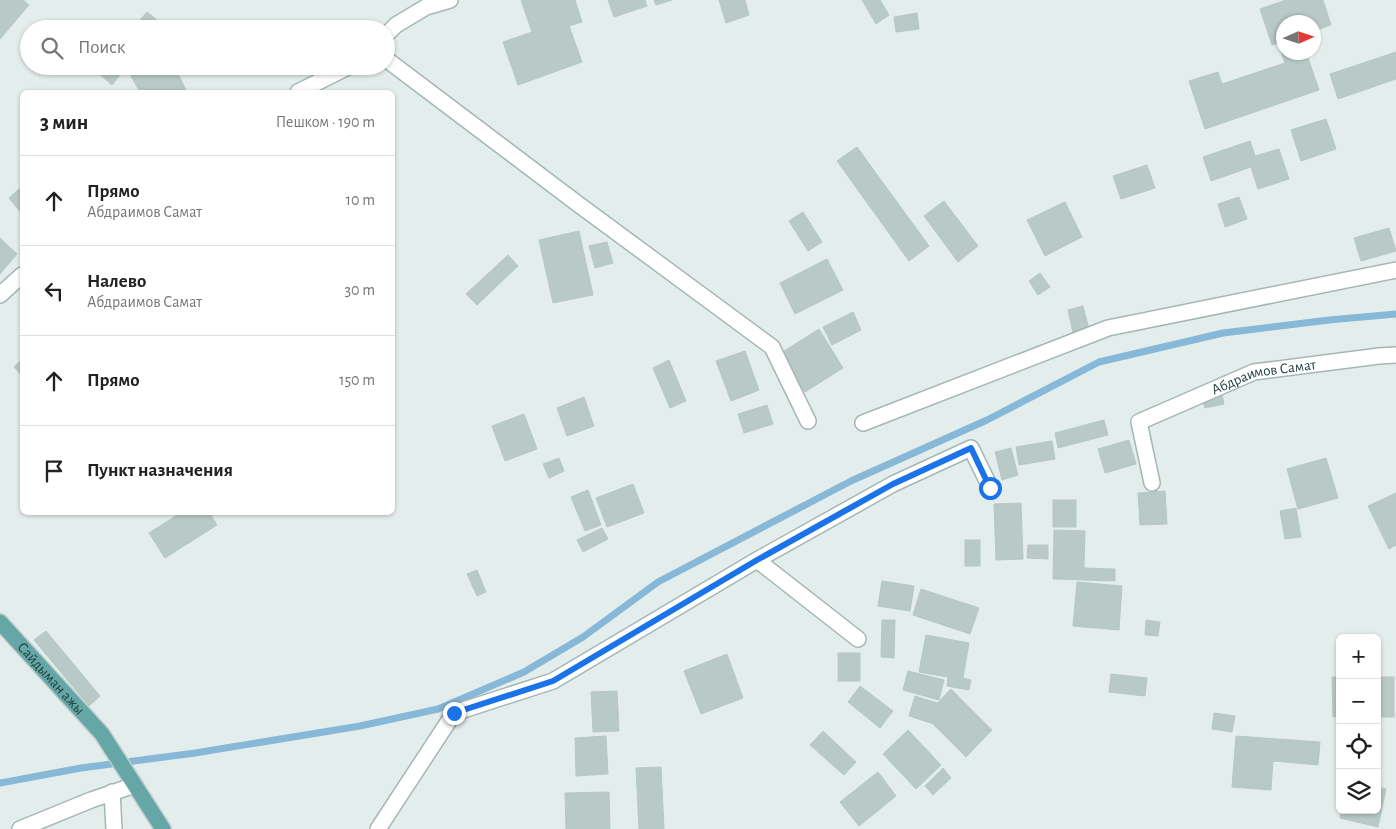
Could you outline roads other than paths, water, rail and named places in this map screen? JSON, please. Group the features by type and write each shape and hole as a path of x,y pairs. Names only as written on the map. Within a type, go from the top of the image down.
{"main road":[{"name":"Сайдыман ажы","path":"0,622 102,734 164,829"}],"street":[{"path":"395,27 426,7 450,0"},
{"path":"395,66 772,348 808,421"},
{"path":"302,90 332,75"},
{"path":"862,423 1108,328 1396,270"},
{"path":"0,295 20,277"},
{"name":"Абдраимов Самат","path":"1152,483 1139,422 1254,372 1396,355"},
{"path":"379,828 454,713 553,681 757,560 893,484 971,448 990,488"},
{"path":"757,560 858,639"},
{"path":"20,829 112,792 132,781"},
{"path":"112,792 114,829"}],"waterway":[{"path":"0,783 81,768 195,753 360,726 438,709 524,672 583,637 658,582 851,481 987,420 1099,362 1223,333 1396,314"}]}
